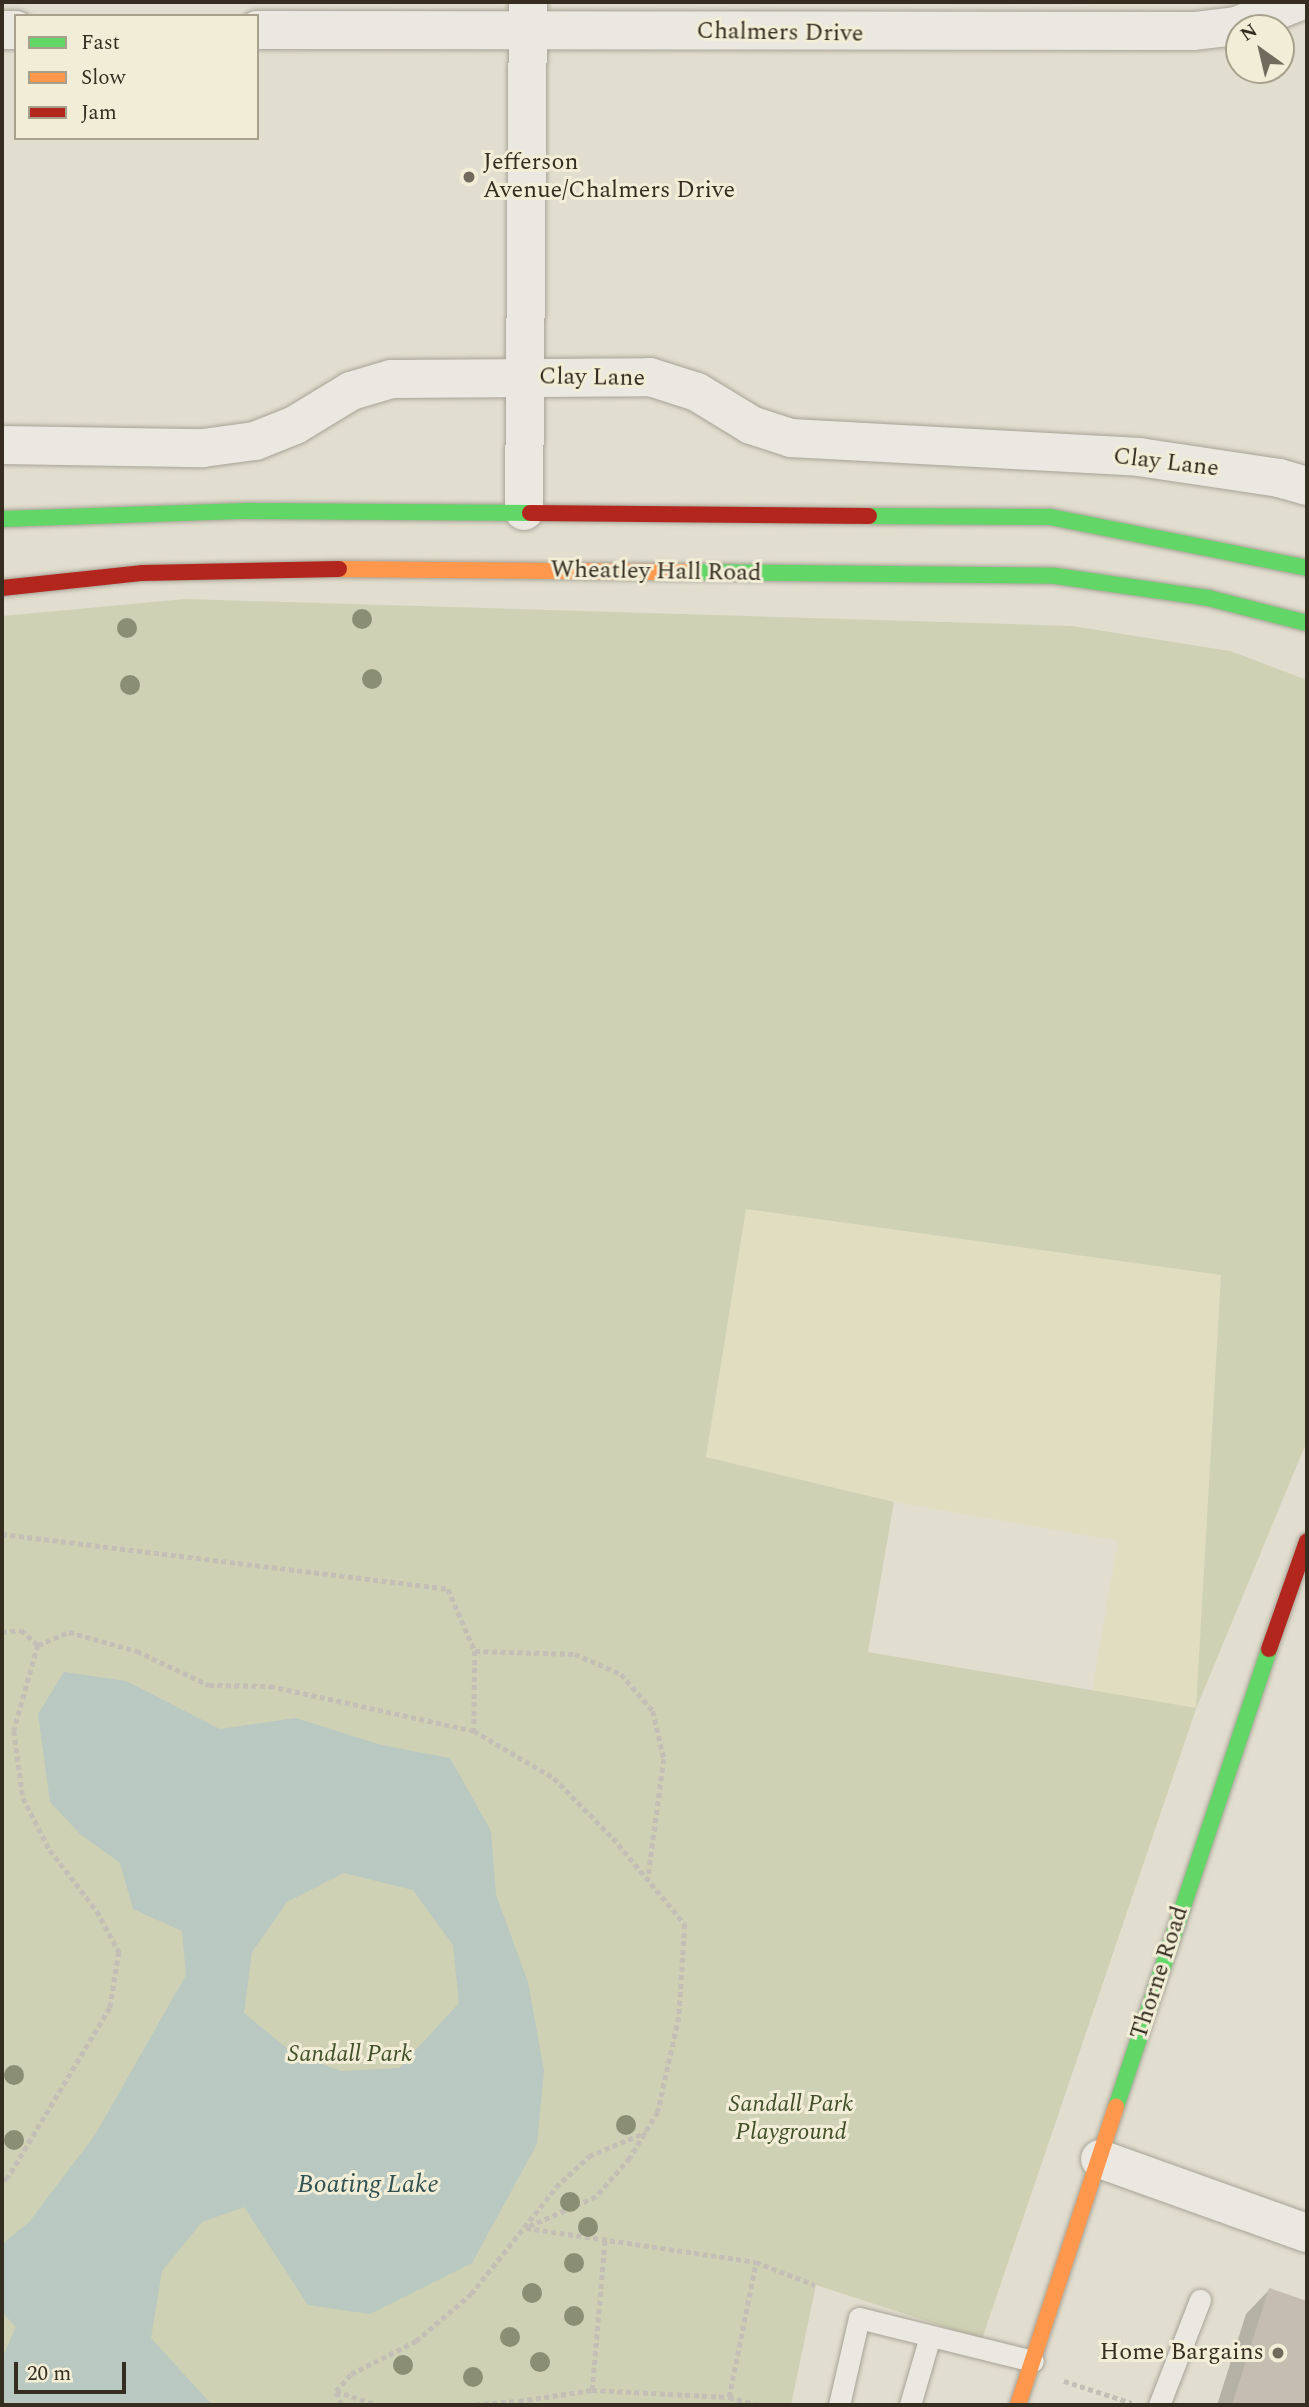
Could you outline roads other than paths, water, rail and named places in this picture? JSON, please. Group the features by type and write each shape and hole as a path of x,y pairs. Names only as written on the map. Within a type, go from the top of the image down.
{"highway":[{"path":"2,519 247,511 1050,517 1307,568"},
{"name":"Wheatley Hall Road","path":"2,588 144,573 336,569 1056,576 1208,598 1307,623"},
{"name":"Thorne Road","path":"1018,2405 1307,1541"}],"street":[{"name":"Chalmers Drive","path":"259,30 528,16 942,34 1194,31 1236,26 1298,2"},
{"path":"524,511 528,16"},
{"name":"Clay Lane","path":"2,445 203,448 242,443 295,425 351,391 391,379 650,377 697,392 751,425 791,438 1139,457 1279,478 1307,486"},
{"path":"1100,2159 1307,2233"}],"lane":[{"path":"1159,2405 1200,2300"},
{"path":"839,2405 859,2318 1031,2365"},
{"path":"910,2405 930,2336"}],"water":[{"name":"Boating Lake","path":"64,1672 126,1681 220,1729 296,1718 381,1745 450,1758 491,1831 496,1895 528,1982 544,2071 537,2144 472,2263 370,2314 308,2305 244,2207 202,2222 162,2271 151,2338 212,2405 2,2405 2,2358 16,2327 2,2312 2,2244 29,2222 95,2135 186,1975 182,1931 133,1909 120,1863 80,1834 50,1802 38,1714","holes":["344,1873 413,1890 453,1945 459,2003 399,2068 341,2071 294,2054 244,2013 252,1952 287,1902"]}],"place":[{"name":"Jefferson Avenue/Chalmers Drive","path":"469,177"},
{"name":"Home Bargains","path":"1278,2353"}],"park label":[{"name":"Sandall Park","path":"350,2055"},
{"name":"Sandall Park Playground","path":"791,2119"}]}
